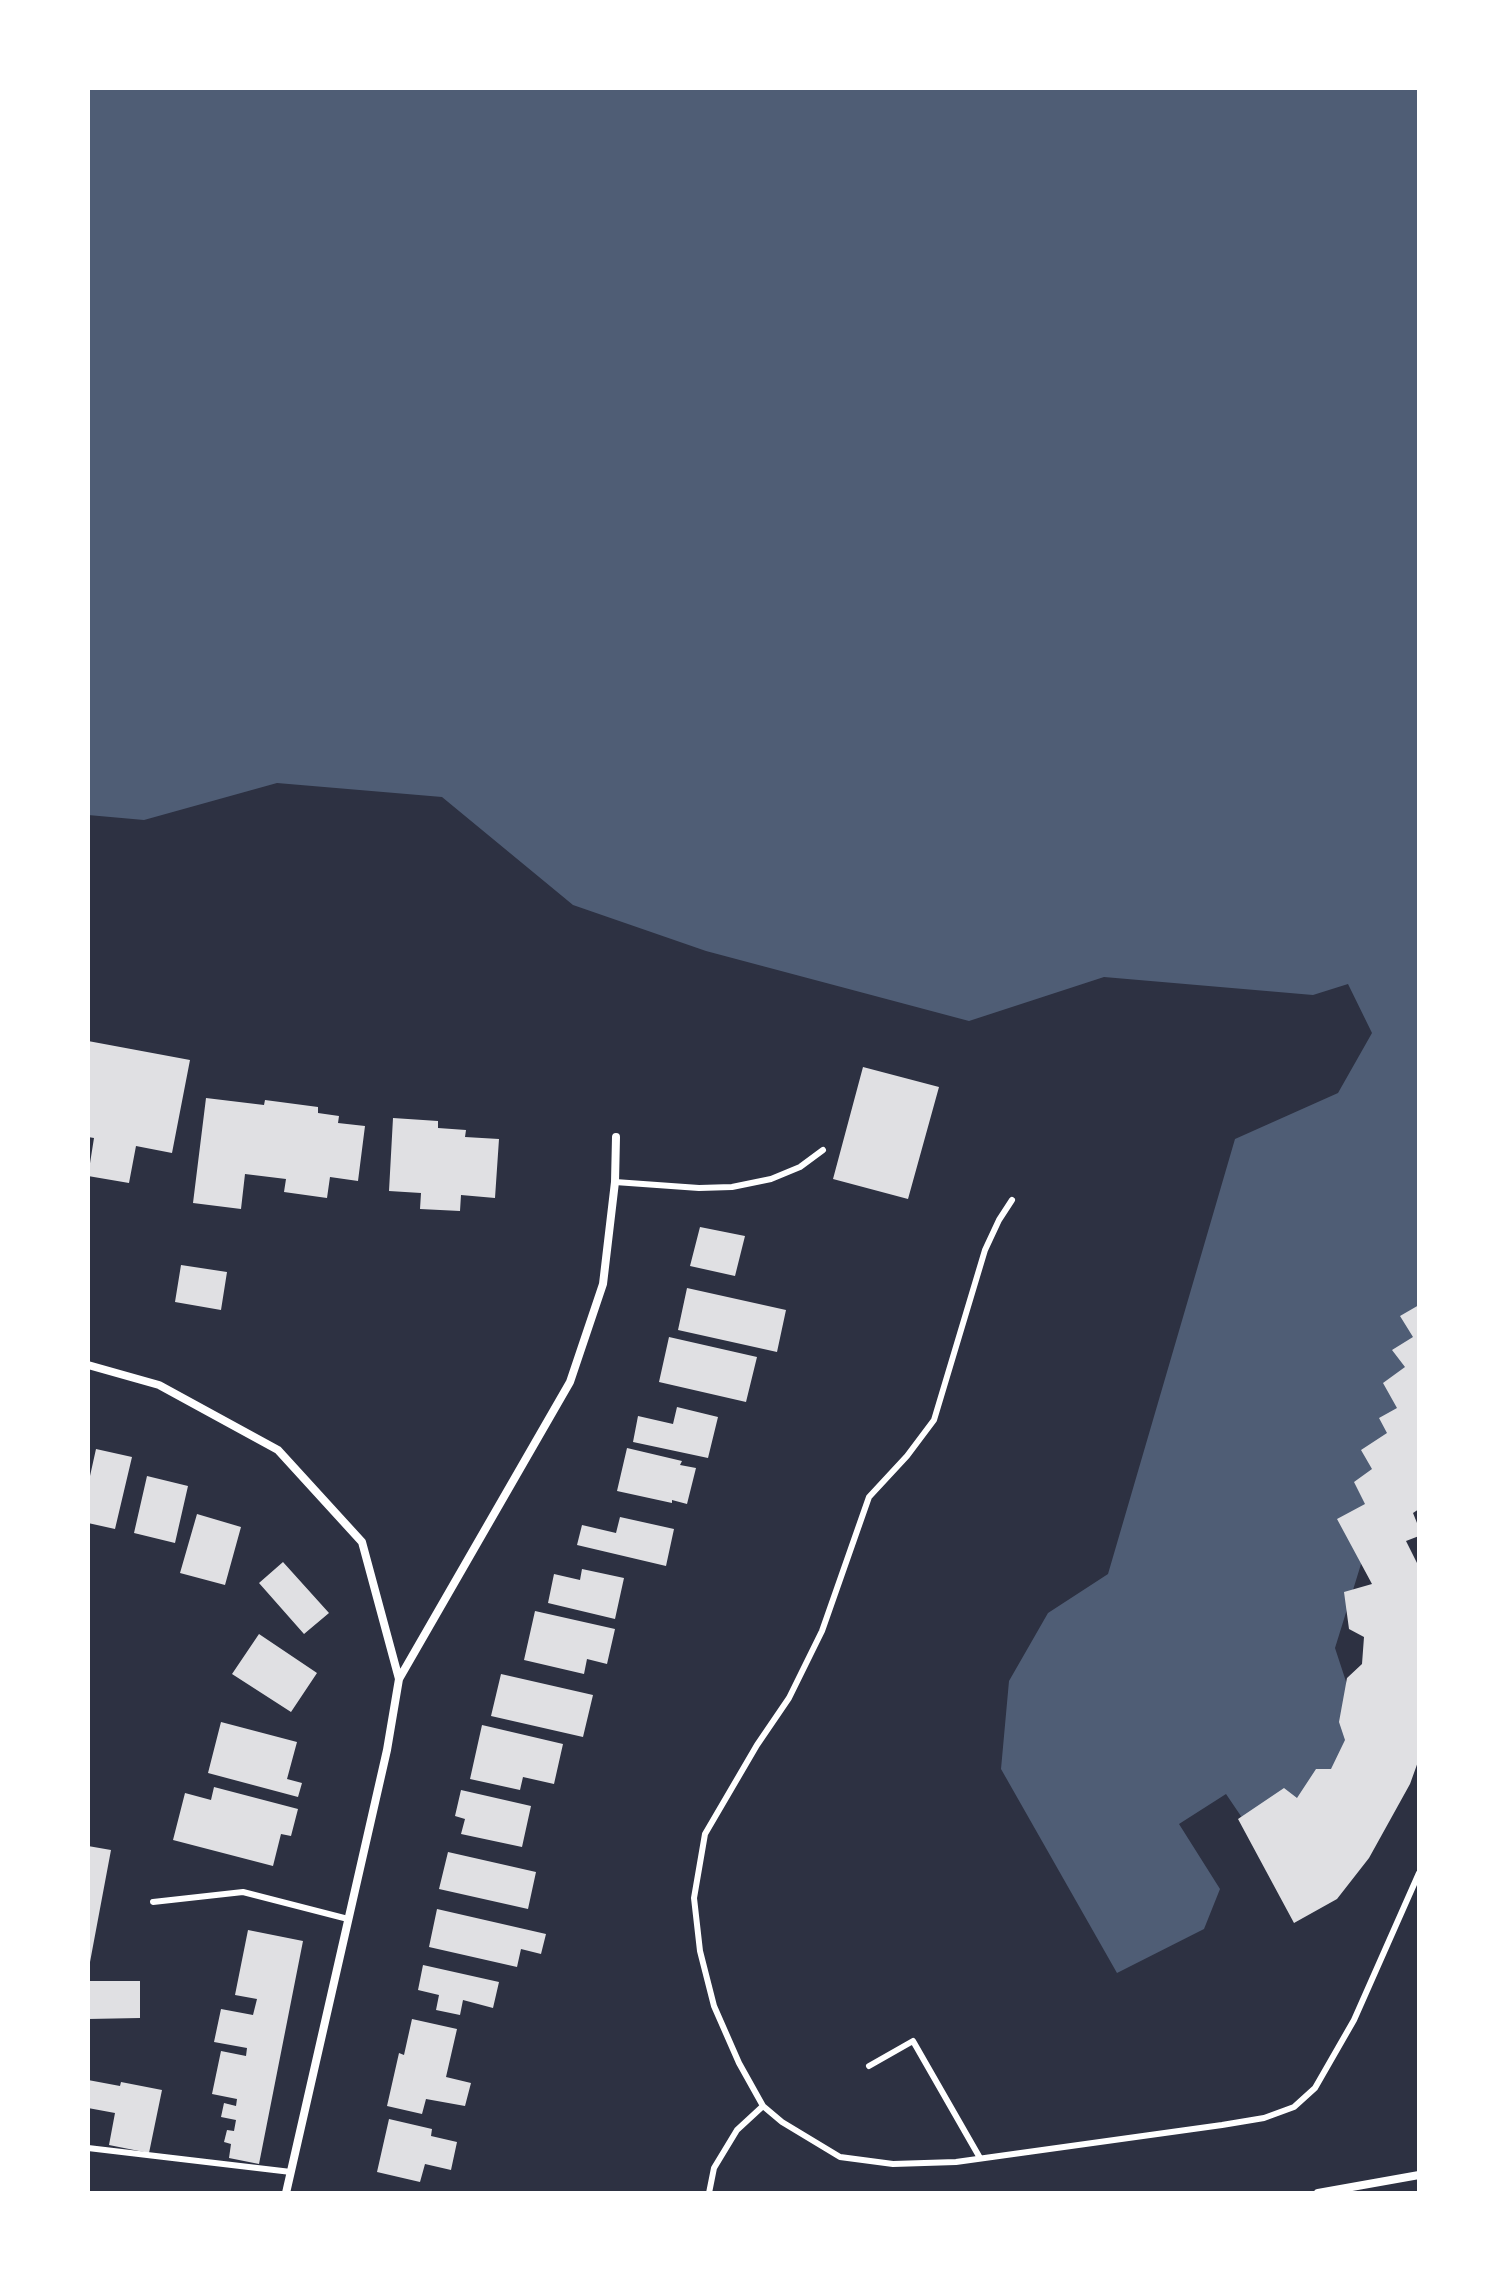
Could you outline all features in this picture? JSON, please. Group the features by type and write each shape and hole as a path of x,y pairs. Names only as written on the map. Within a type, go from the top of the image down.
{"street":[{"path":"286,2193 387,1750 399,1679 570,1382 603,1284 615,1182 616,1137"},
{"path":"88,1365 159,1385 278,1450 362,1542 399,1679"},
{"path":"1318,2193 1419,2175"}],"lane":[{"path":"615,1182 699,1188 732,1187 771,1179 800,1167 823,1150"},
{"path":"1012,1200 985,1250 934,1420 907,1456 869,1497 822,1631 789,1698 757,1745 705,1834 694,1898 700,1951 714,2006 739,2063 763,2106 782,2122 840,2157 893,2164 980,2158 1264,2118 1294,2107 1315,2088 1354,2020 1419,1873"},
{"path":"153,1902 243,1892 348,1919"},
{"path":"869,2066 913,2041 980,2158"},
{"path":"709,2193 714,2168 737,2130 763,2106"},
{"path":"88,2148 291,2172"}],"water":[{"path":"88,88 1419,88 1419,1377 1335,1648 1357,1715 1341,1804 1270,1859 1226,1794 1179,1824 1220,1889 1204,1929 1117,1973 1001,1769 1009,1681 1048,1613 1108,1574 1235,1139 1338,1093 1372,1033 1348,984 1313,995 1104,977 969,1021 706,951 573,905 442,797 277,783 144,820 88,815"}],"building":[{"path":"88,1041 190,1060 172,1153 136,1146 129,1183 88,1176 94,1138 88,1137"},
{"path":"863,1067 939,1087 908,1199 833,1179"},
{"path":"206,1098 264,1105 265,1100 318,1107 318,1113 339,1116 338,1123 365,1126 358,1181 330,1177 327,1198 284,1192 286,1179 245,1174 241,1209 193,1203"},
{"path":"393,1118 438,1121 438,1128 466,1130 465,1137 499,1139 495,1198 461,1195 460,1211 420,1209 421,1193 389,1191"},
{"path":"700,1227 745,1236 735,1276 690,1266"},
{"path":"181,1265 227,1272 221,1310 175,1302"},
{"path":"687,1288 786,1310 777,1352 678,1330"},
{"path":"1419,1305 1419,1509 1413,1513 1419,1536 1406,1541 1419,1567 1419,1759 1410,1784 1369,1858 1337,1899 1294,1923 1238,1819 1284,1788 1297,1798 1316,1769 1331,1769 1345,1740 1339,1722 1347,1678 1362,1664 1364,1637 1349,1629 1344,1592 1372,1584 1337,1519 1365,1504 1354,1482 1372,1469 1361,1450 1387,1433 1379,1418 1397,1408 1383,1383 1405,1367 1392,1350 1413,1337 1400,1316"},
{"path":"669,1337 757,1357 746,1402 659,1382"},
{"path":"677,1407 718,1417 708,1458 633,1442 638,1416 673,1424"},
{"path":"627,1448 682,1461 680,1465 696,1468 687,1504 617,1491"},
{"path":"96,1449 132,1457 115,1529 88,1523 88,1485"},
{"path":"147,1476 188,1486 175,1543 134,1533"},
{"path":"197,1514 241,1527 225,1585 180,1573"},
{"path":"620,1517 674,1529 666,1566 577,1545 582,1525 616,1533"},
{"path":"283,1562 329,1613 304,1634 259,1583"},
{"path":"582,1569 624,1578 615,1619 548,1603 554,1574 580,1580"},
{"path":"535,1611 615,1629 607,1664 587,1659 584,1674 524,1660"},
{"path":"259,1634 317,1673 291,1712 232,1674"},
{"path":"501,1674 593,1695 583,1737 491,1716"},
{"path":"221,1722 297,1742 287,1779 302,1783 298,1797 208,1773"},
{"path":"482,1725 563,1744 554,1784 523,1777 520,1790 470,1779"},
{"path":"214,1787 298,1809 291,1836 281,1834 273,1866 173,1840 185,1793 211,1800"},
{"path":"461,1790 531,1806 522,1847 461,1834 465,1819 455,1816"},
{"path":"88,1846 111,1850 90,1962 88,1962"},
{"path":"448,1852 536,1872 528,1909 439,1889"},
{"path":"437,1909 546,1934 541,1954 521,1949 517,1967 429,1947"},
{"path":"248,1930 303,1941 259,2164 229,2158 231,2144 224,2142 227,2130 234,2131 236,2120 221,2117 224,2103 236,2106 237,2099 212,2094 221,2051 246,2056 247,2048 214,2042 221,2009 253,2015 257,1999 235,1995"},
{"path":"423,1965 499,1982 493,2008 463,2000 460,2015 436,2010 439,1995 418,1990"},
{"path":"88,1981 140,1981 140,2018 88,2019"},
{"path":"412,2019 457,2029 446,2077 471,2083 465,2106 426,2099 422,2114 387,2106 399,2053 404,2055"},
{"path":"88,2080 120,2086 121,2082 162,2090 149,2153 109,2145 115,2113 88,2108"},
{"path":"389,2119 432,2129 431,2136 457,2142 451,2170 425,2164 420,2182 377,2172"}]}
